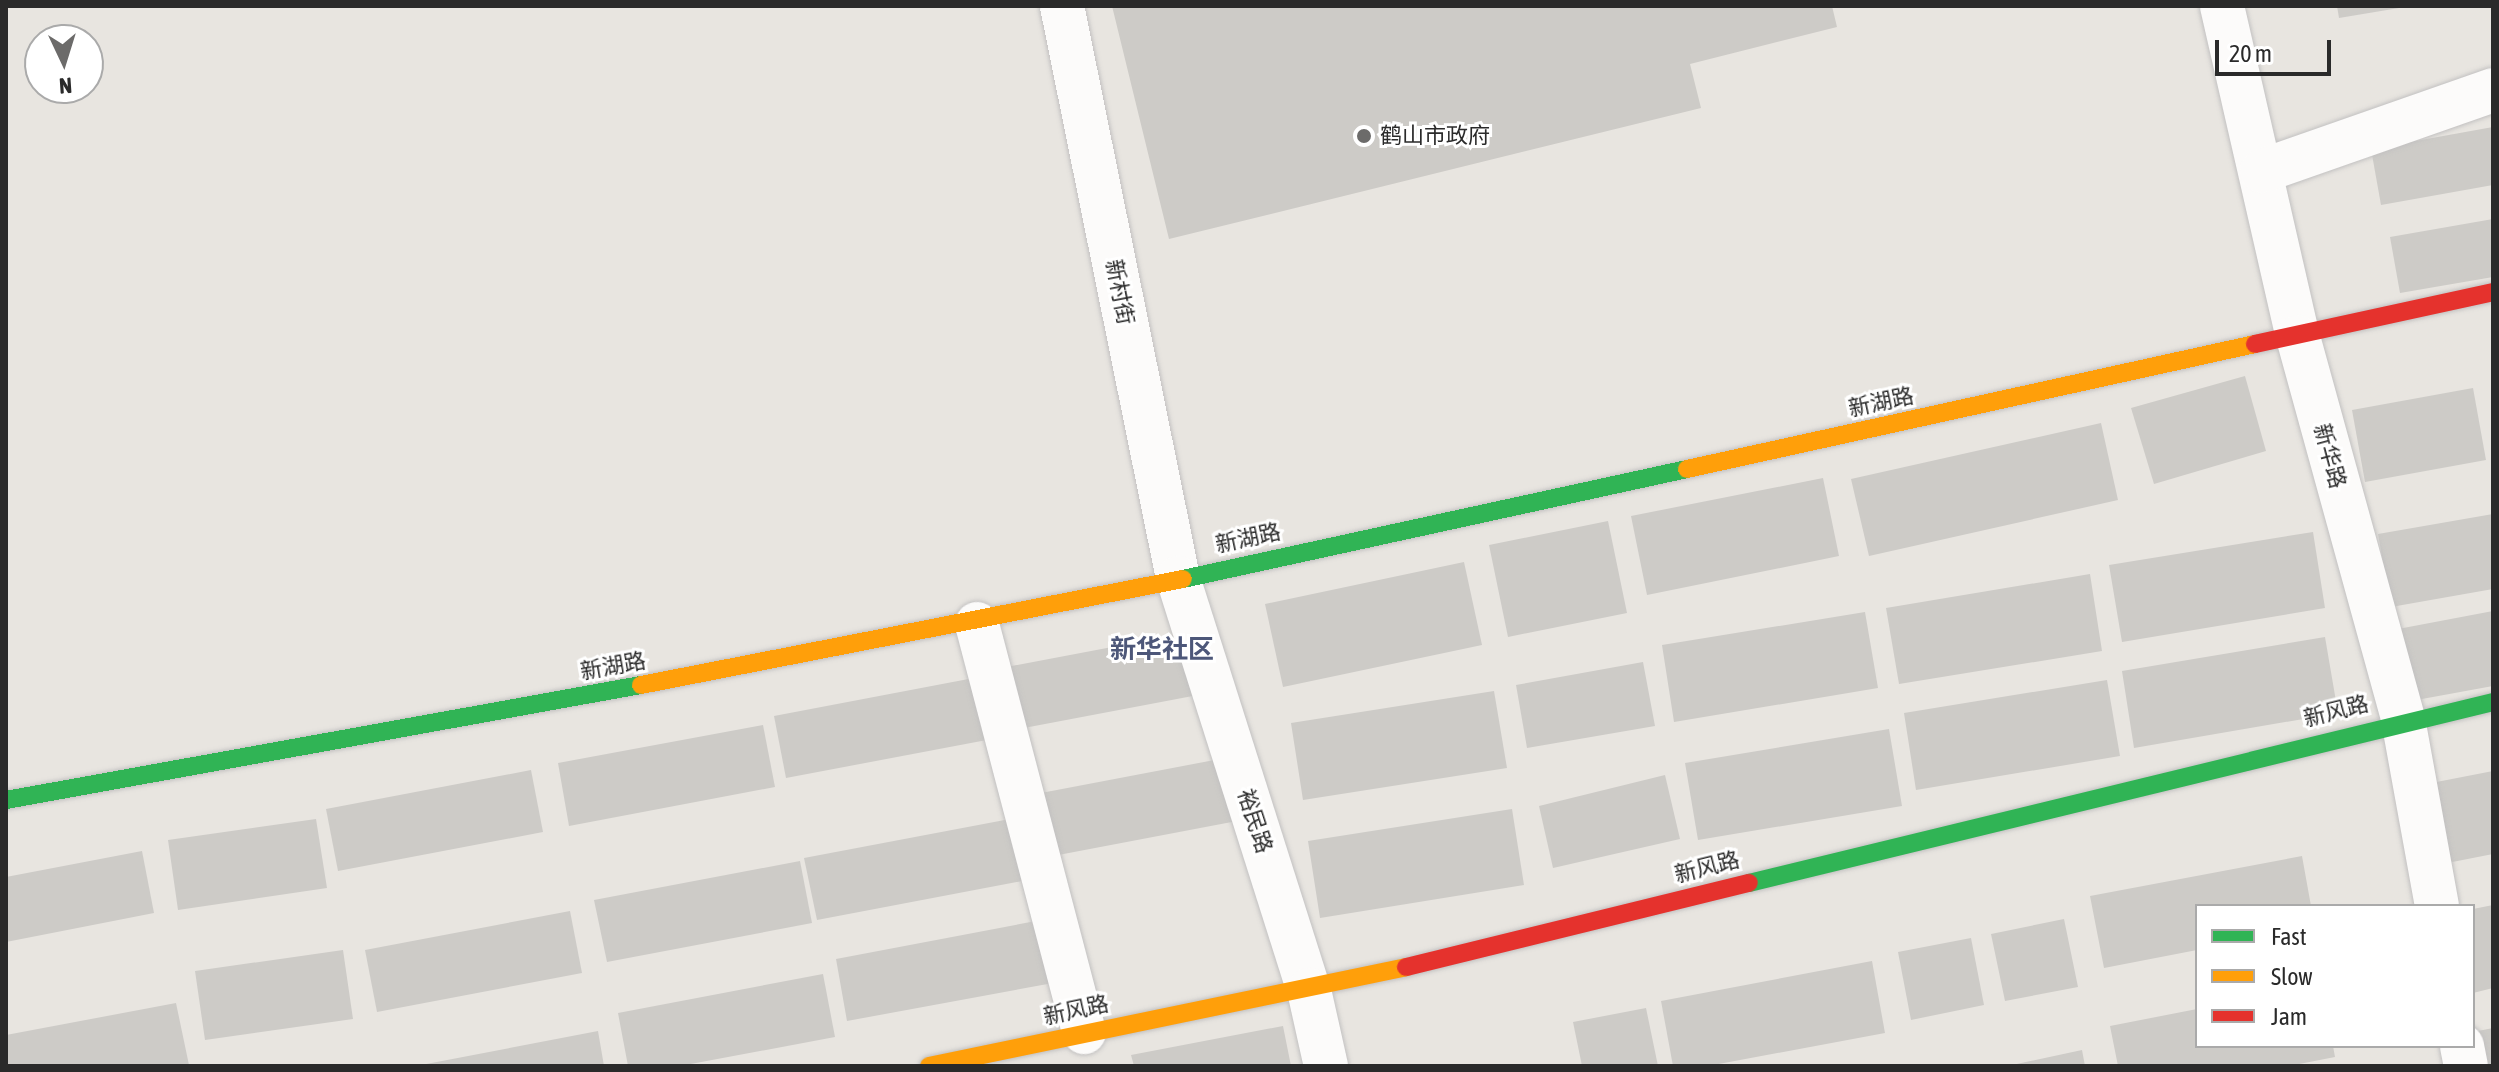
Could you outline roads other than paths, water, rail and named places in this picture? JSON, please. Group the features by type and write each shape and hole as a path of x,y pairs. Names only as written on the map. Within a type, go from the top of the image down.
{"street":[{"name":"新村街","path":"1062,6 1178,578"},
{"name":"新华路","path":"2222,6 2298,337 2403,719 2437,904"},
{"path":"2262,171 2493,90"},
{"name":"新湖路","path":"6,800 977,624 2493,292"},
{"name":"裕民路","path":"1178,578 1309,990 1326,1066"},
{"path":"977,624 1084,1032"},
{"name":"新风路","path":"929,1066 1084,1032 1309,990 2403,719 2493,702"}],"place":[{"name":"鹤山市政府","path":"1364,136"}],"district":[{"name":"新华社区","path":"1162,650"}]}
